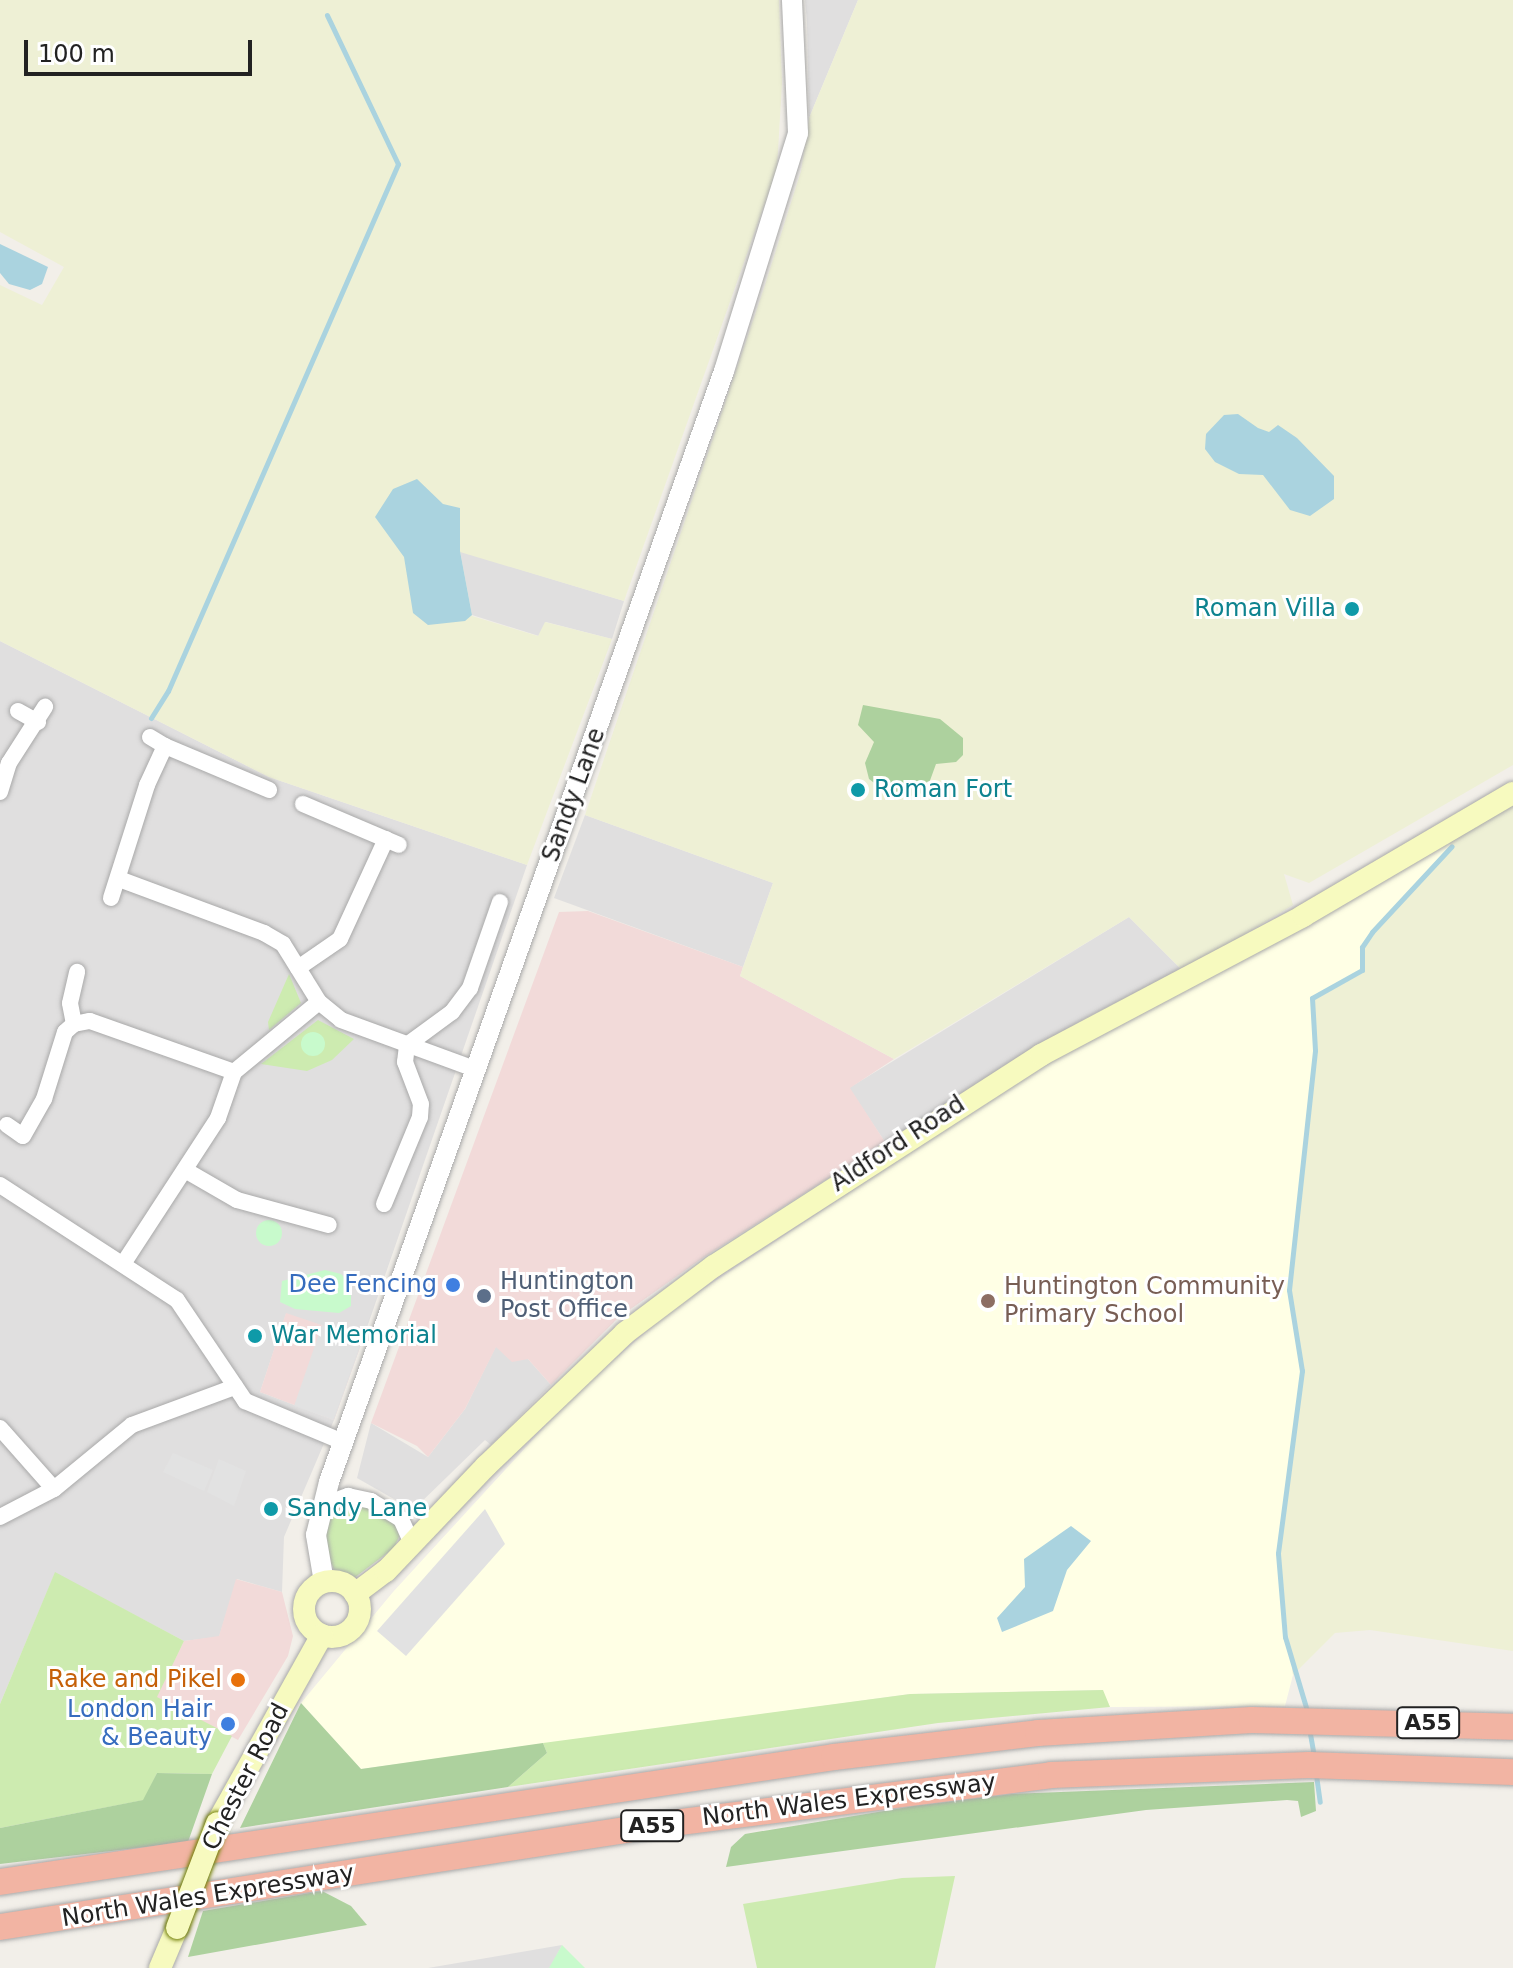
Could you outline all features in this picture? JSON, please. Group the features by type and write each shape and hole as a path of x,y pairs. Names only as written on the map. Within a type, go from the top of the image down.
{"highway":[{"name":"North Wales Expressway","path":"0,1882 850,1755 1038,1733 1298,1720 1513,1727"},
{"name":"North Wales Expressway","path":"0,1927 859,1797 1051,1775 1309,1765 1513,1772"}],"main road":[{"name":"Aldford Road","path":"355,1594 412,1544 625,1333 764,1231 1041,1055 1303,916 1513,793"},
{"path":"324,1582 338,1582 355,1594 359,1614 352,1627 342,1634 322,1635 310,1626 304,1604 311,1590 324,1582"},
{"name":"Chester Road","path":"160,1968 217,1823 322,1635"}],"street":[{"name":"Sandy Lane","path":"324,1582 316,1535 343,1442 724,371 798,133 792,0"},
{"path":"0,792 9,763 41,714 18,711"},
{"path":"111,898 158,741 269,790"},
{"path":"298,968 340,939 393,842 303,804"},
{"path":"119,879 264,933 283,944 319,1002 341,1020 475,1069"},
{"path":"384,1204 420,1117 405,1062 407,1045 452,1012 470,988 500,902"},
{"path":"74,1024 70,1003 77,972"},
{"path":"123,1264 218,1118 234,1072 319,1002"},
{"path":"7,1125 30,1141 65,1032 74,1024 90,1021 234,1072"},
{"path":"185,1170 237,1200 329,1225"},
{"path":"0,1185 177,1300 245,1401 343,1442"},
{"path":"0,1517 54,1489 132,1425 235,1387"},
{"path":"0,1428 54,1489"},
{"path":"323,1505 348,1496 371,1501 401,1519 412,1544"}],"shaded area":[{"path":"0,0 779,0 782,82 777,169 624,601 460,552 472,616 538,636 545,622 612,639 527,865 269,777 0,641 0,285 42,305 64,267 0,232"},
{"path":"805,0 858,0 809,118 807,22"},
{"path":"858,0 1513,0 1513,765 1309,883 1284,874 1293,905 1201,961 1181,969 1129,917 894,1059 740,976 773,883 585,815 764,288 801,171 809,118"},
{"path":"460,551 624,601 612,639 546,622 539,636 472,615"},
{"path":"0,641 269,777 527,865 363,1339 286,1314 260,1392 334,1420 284,1537 282,1592 237,1579 219,1637 184,1641 55,1573 0,1704"},
{"path":"1513,802 1513,1651 1370,1630 1335,1633 1293,1675 1278,1553 1302,1371 1289,1290 1315,1050 1312,998 1362,970 1362,947 1452,846 1447,841"},
{"path":"585,815 773,883 743,967 554,898"},
{"name":"Huntington Community Primary School","path":"1447,841 1452,846 1362,947 1362,970 1312,998 1315,1050 1289,1290 1302,1371 1278,1553 1293,1675 1285,1706 1110,1707 1102,1690 910,1694 361,1769 301,1703 393,1592 572,1397 670,1311 1055,1057"},
{"path":"588,911 743,967 740,976 894,1059 850,1088 885,1142 704,1257 618,1318 551,1385 528,1359 512,1362 496,1347 465,1409 428,1457 417,1446 371,1423 559,912"},
{"path":"1129,917 1181,969 1082,1020 885,1142 849,1088"},
{"path":"286,1313 363,1339 334,1420 260,1392"},
{"path":"322,1325 363,1339 334,1420 294,1406"},
{"path":"496,1346 528,1359 551,1385 491,1445 485,1440 413,1510 357,1478 371,1423 428,1457 465,1409"},
{"path":"173,1453 213,1470 204,1491 163,1472"},
{"path":"219,1459 246,1471 234,1506 207,1492"},
{"path":"485,1509 505,1544 406,1656 377,1631"},
{"path":"236,1579 282,1592 293,1636 288,1656 238,1740 156,1697 184,1641 219,1636"},
{"path":"562,1945 550,1968 428,1968"}],"green space":[{"path":"863,705 940,719 963,738 963,755 956,762 936,764 928,786 917,797 881,788 869,779 865,763 874,742 858,725"},
{"path":"289,974 301,1003 269,1030 268,1022"},
{"path":"318,1020 354,1039 332,1060 307,1071 261,1064"},
{"path":"313,1032 322,1035 325,1044 322,1053 313,1056 304,1053 301,1044 304,1035"},
{"path":"269,1220 278,1224 282,1233 278,1242 269,1246 260,1242 256,1233 260,1224"},
{"path":"325,1270 341,1274 351,1284 351,1306 339,1313 295,1309 280,1302 282,1281"},
{"path":"357,1500 396,1522 401,1532 394,1548 354,1578 335,1572 325,1548 327,1517 335,1506"},
{"path":"55,1572 184,1641 157,1697 232,1736 212,1774 157,1773 144,1800 0,1828 0,1704"},
{"path":"1103,1690 1110,1707 938,1723 508,1787 547,1753 543,1743 910,1694"},
{"path":"301,1703 361,1769 543,1743 547,1753 508,1787 240,1828"},
{"path":"157,1773 212,1774 188,1842 0,1864 0,1828 143,1800"},
{"path":"1314,1782 1316,1811 1301,1817 1298,1801 1287,1800 1146,1810 726,1867 731,1847 745,1834 914,1806 1012,1794"},
{"path":"955,1876 935,1968 757,1968 743,1904 902,1878"},
{"path":"322,1891 351,1906 367,1925 188,1957 203,1911"},
{"path":"562,1945 585,1968 549,1968"}],"water":[{"path":"0,244 48,267 42,284 30,290 9,284 0,273"},
{"path":"1238,414 1258,428 1269,432 1278,425 1297,438 1334,476 1334,499 1310,516 1290,510 1263,475 1239,474 1215,462 1205,449 1206,434 1224,415"},
{"path":"417,479 443,504 460,508 460,551 472,615 465,621 428,625 413,613 404,557 375,517 393,489"},
{"path":"1071,1526 1091,1541 1067,1570 1053,1611 1002,1632 997,1618 1025,1587 1024,1559"}],"waterway":[{"path":"151,718 168,691 398,164 327,15"},
{"path":"1308,1714 1285,1637 1278,1553 1302,1371 1289,1290 1315,1050 1312,998 1362,970 1362,947 1372,932 1452,846"},
{"path":"1309,1728 1314,1757"},
{"path":"1316,1775 1320,1802"}],"place":[{"name":"Roman Villa","path":"1352,609"},
{"name":"Roman Fort","path":"858,790"},
{"name":"Dee Fencing","path":"453,1285"},
{"name":"Huntington Post Office","path":"484,1296"},
{"name":"Huntington Community Primary School","path":"988,1301"},
{"name":"War Memorial","path":"255,1336"},
{"name":"Sandy Lane","path":"271,1509"},
{"name":"Rake and Pikel","path":"238,1680"},
{"name":"London Hair & Beauty","path":"228,1724"}]}
